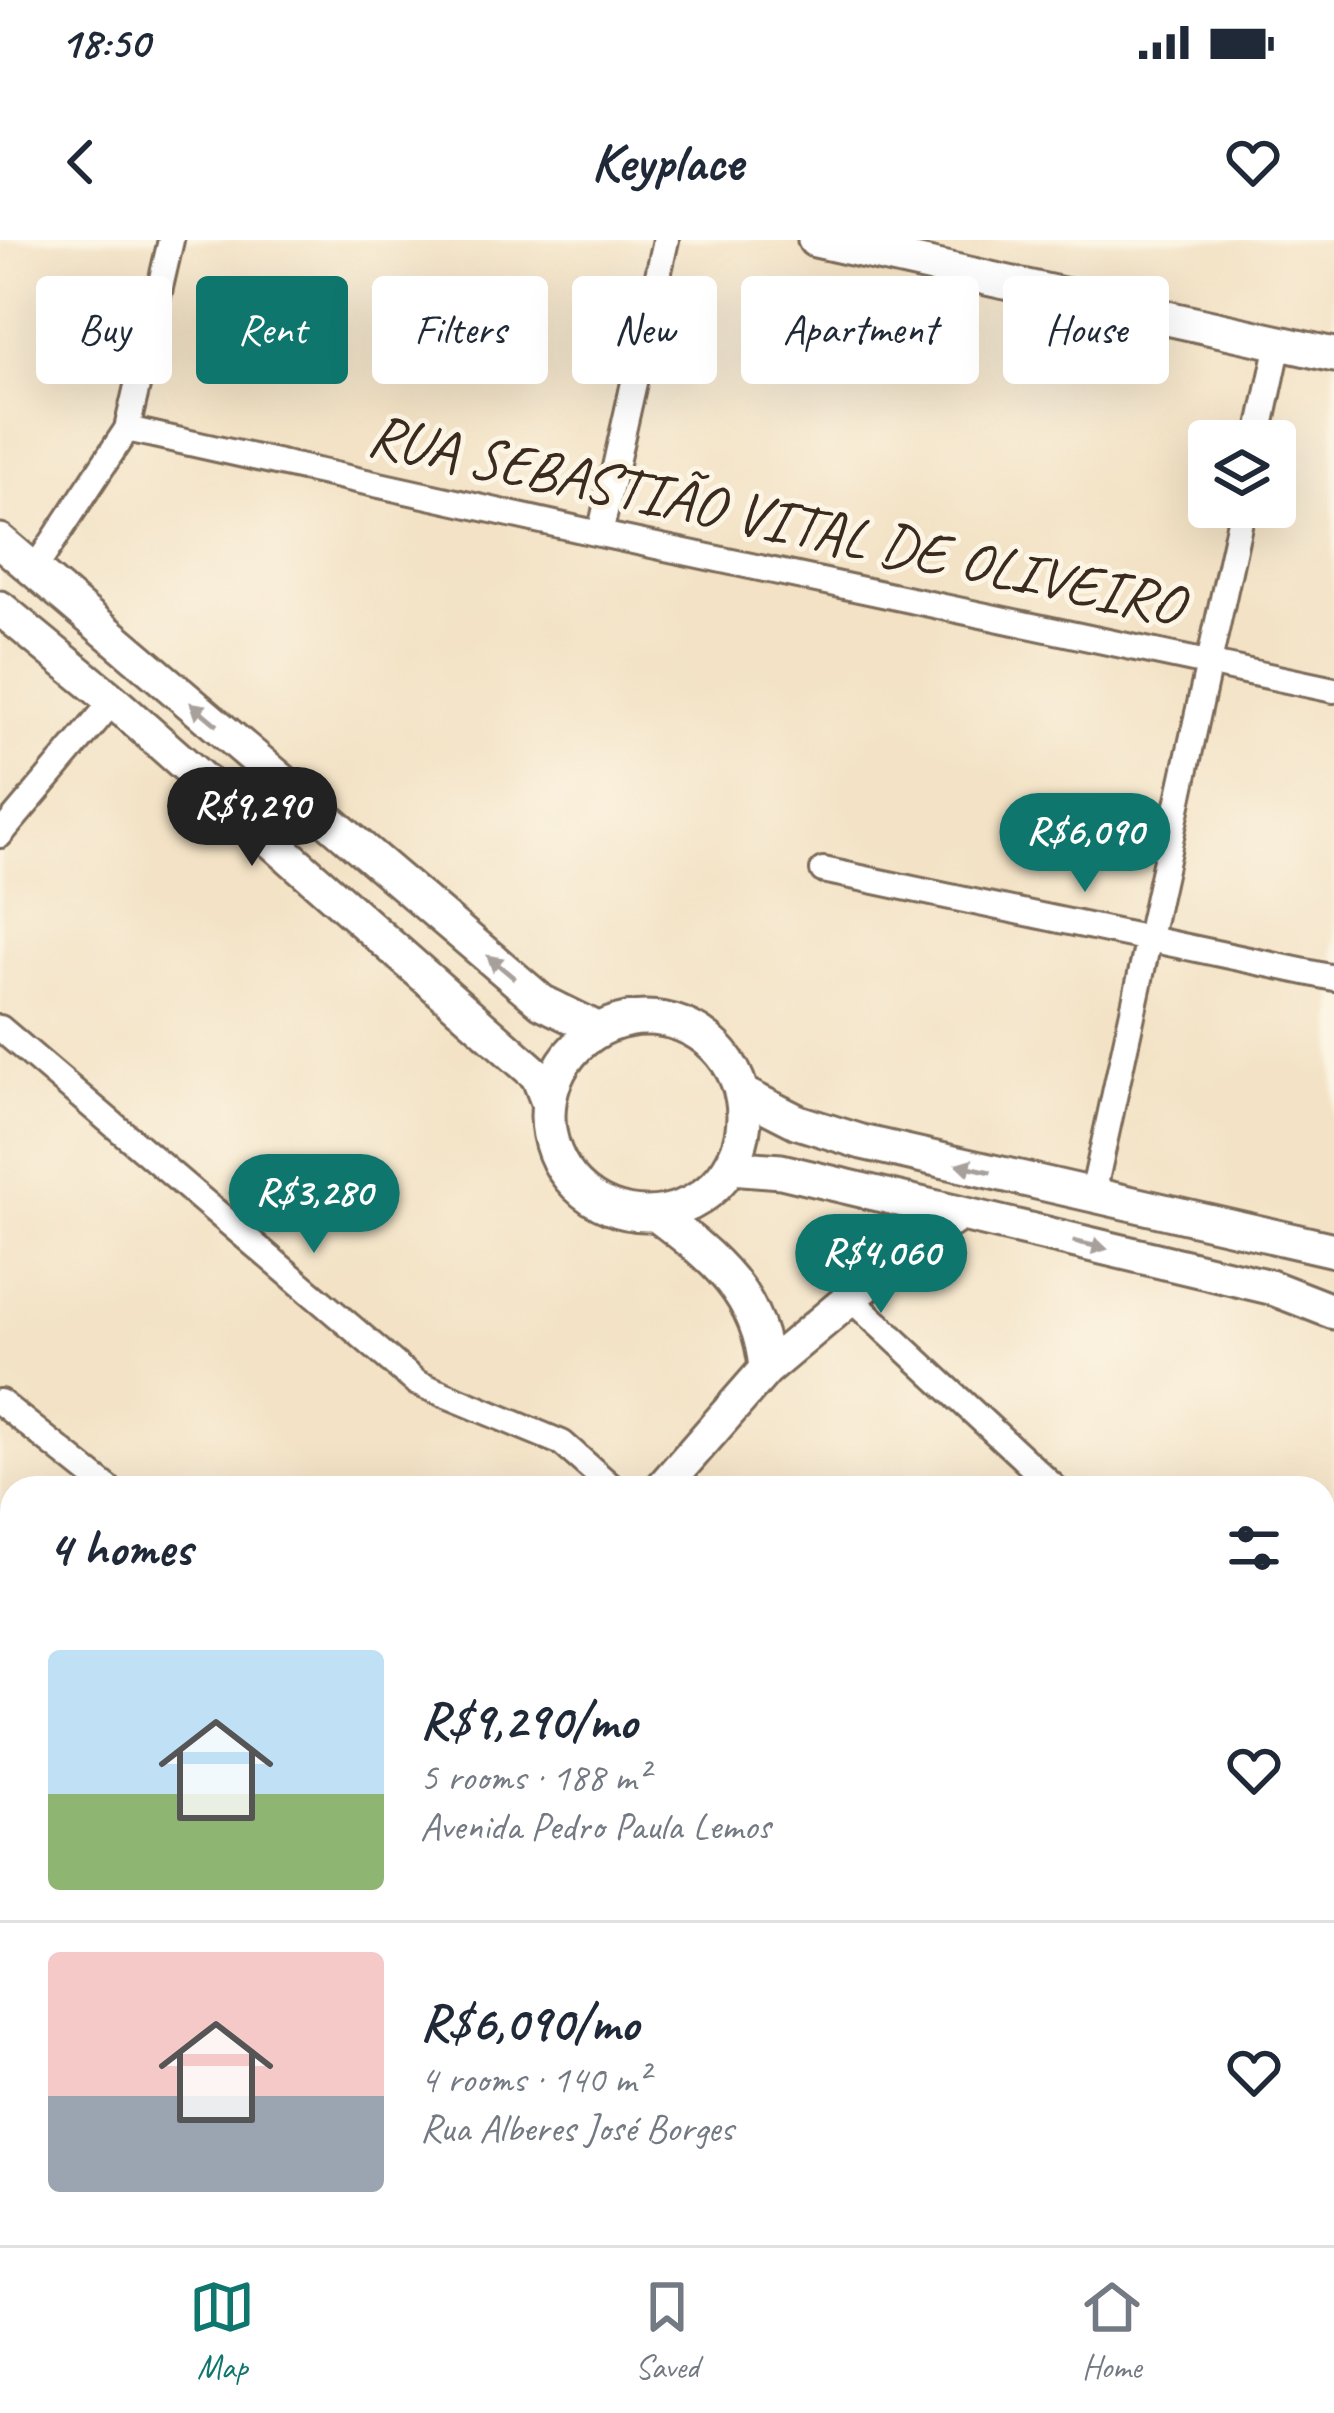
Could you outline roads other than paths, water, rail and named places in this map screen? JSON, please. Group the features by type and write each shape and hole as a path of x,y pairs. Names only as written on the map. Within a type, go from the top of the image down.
{"street":[{"path":"34,570 127,429 171,240"},
{"path":"600,534 666,240"},
{"path":"815,240 1334,355"},
{"path":"1263,420 1279,344"},
{"name":"RUA SEBASTIÃO VITAL DE OLIVEIRO","path":"127,429 1334,689"},
{"path":"1093,1194 1238,528"},
{"path":"0,541 542,1002 599,1030"},
{"path":"0,608 113,701 538,1076 548,1102 549,1132 558,1160 575,1185 599,1203 628,1214 658,1214 687,1206 712,1190 730,1167 744,1119 730,1065 711,1042 686,1026 657,1018 627,1019 599,1030 575,1048 558,1072 548,1102"},
{"path":"0,835 113,701"},
{"path":"824,870 1334,978"},
{"path":"0,1028 417,1383 562,1443 600,1476"},
{"path":"741,1094 799,1122 862,1142 1334,1250"},
{"path":"730,1167 781,1171 1270,1286 1334,1312"},
{"path":"658,1214 735,1282 764,1338 766,1369"},
{"path":"672,1476 766,1369 921,1239 960,1214"},
{"path":"849,1297 1042,1476"},
{"path":"0,1402 93,1476"}]}
